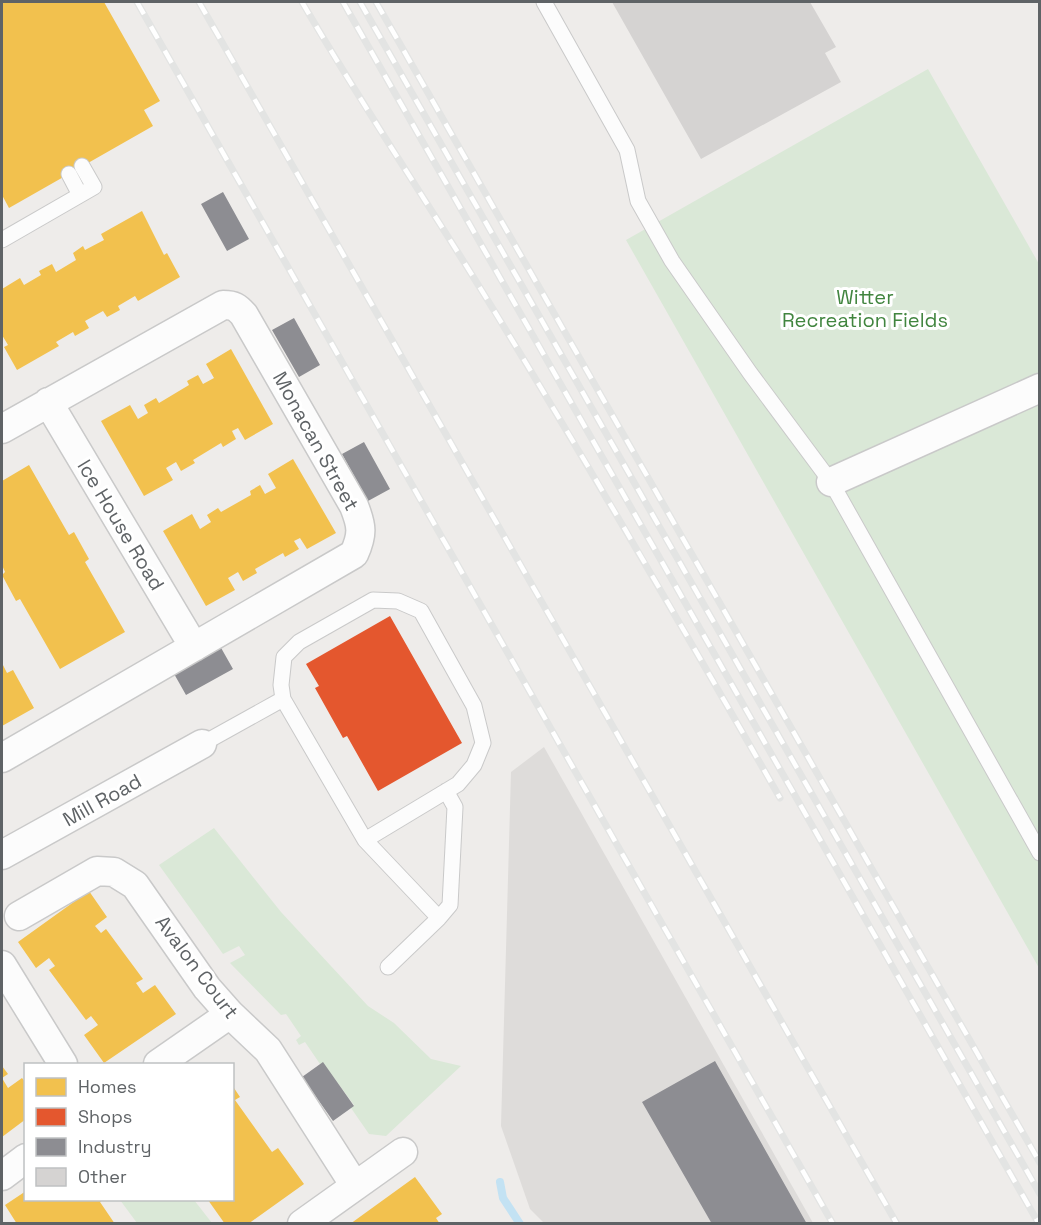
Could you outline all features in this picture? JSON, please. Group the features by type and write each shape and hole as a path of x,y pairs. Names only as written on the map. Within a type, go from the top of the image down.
{"street":[{"name":"Monacan Street","path":"2,429 223,304 238,307 354,506 360,521 361,538 354,554 2,758"},
{"path":"831,482 1040,388"},
{"name":"Ice House Road","path":"48,402 194,648"},
{"name":"Mill Road","path":"2,855 213,738"},
{"name":"Avalon Court","path":"19,916 97,871 114,872 135,885 207,988 230,1014 268,1050 355,1186"},
{"path":"2,965 62,1063"},
{"path":"161,1063 230,1014"},
{"path":"302,1224 403,1152"},
{"path":"2,1176 24,1160"}],"lane":[{"path":"544,2 627,150 638,201 678,271 831,482 1040,853"},
{"path":"2,240 94,187 76,170 80,195"},
{"path":"365,840 458,784 474,765 483,743 474,706 421,611 398,601 374,600 299,642 284,657 281,685 283,699 365,840 440,918"},
{"path":"213,738 283,699"},
{"path":"388,967 440,918 450,905 455,807 446,791"}],"shaded area":[{"path":"544,747 813,1223 544,1223 530,1209 501,1126 511,772"}],"green space":[{"name":"Witter Recreation Fields","path":"928,69 1039,264 1039,968 626,240"},
{"path":"214,828 281,912 368,1006 394,1023 431,1059 461,1066 386,1136 369,1134 351,1108 354,1105 323,1063 320,1064 305,1042 299,1045 296,1040 301,1036 286,1014 281,1015 230,963 245,955 239,946 223,954 159,865"},
{"path":"121,1201 195,1201 212,1223 137,1223"}],"building: Homes":[{"path":"2,2 104,2 160,101 144,110 153,126 9,208 2,195"},
{"path":"142,211 164,255 167,253 180,277 138,301 135,296 118,306 120,310 107,317 103,311 85,321 89,328 75,336 73,332 56,342 59,346 17,370 4,347 8,345 2,335 2,289 20,278 24,285 41,275 39,271 52,264 56,272 76,260 73,253 83,246 85,250 104,240 101,234"},
{"path":"231,349 273,424 245,440 238,428 232,431 236,439 223,447 221,443 193,460 195,463 181,471 176,462 166,468 173,480 144,496 101,421 130,405 138,419 148,413 144,405 156,398 159,403 189,385 187,381 198,375 203,384 214,378 206,364"},
{"path":"293,459 336,533 307,549 300,538 294,541 299,549 285,557 283,553 255,569 257,573 243,581 238,572 228,578 235,590 206,606 163,531 192,514 200,529 211,522 207,515 218,508 221,512 251,495 250,491 260,485 265,494 276,488 268,474"},
{"path":"29,465 69,535 74,532 89,559 85,562 125,632 60,669 20,599 16,601 2,575 5,572 2,565 2,481"},
{"path":"2,663 7,673 13,670 34,708 2,726"},
{"path":"89,891 107,917 95,926 101,933 106,929 143,979 136,983 143,993 155,985 176,1014 104,1063 84,1035 98,1025 91,1016 86,1020 49,970 55,966 49,958 36,968 18,942"},
{"path":"2,1066 8,1074 2,1078"},
{"path":"2,1078 8,1088 22,1078 24,1080 24,1120 2,1137"},
{"path":"234,1088 240,1097 235,1100 272,1152 278,1148 304,1184 248,1224 225,1224 209,1201 234,1201"},
{"path":"415,1177 442,1214 436,1218 440,1224 350,1224"},
{"path":"24,1192 24,1201 102,1201 115,1224 17,1224 5,1205"}],"building: Shops":[{"path":"390,616 462,743 378,791 347,736 343,738 315,688 319,686 306,664"}],"building: Industry":[{"path":"223,192 249,239 227,251 201,204"},
{"path":"294,318 320,365 299,377 272,330"},
{"path":"364,442 390,489 368,501 342,454"},
{"path":"220,646 233,669 186,695 173,672"},
{"path":"715,1061 807,1224 712,1224 642,1102"},
{"path":"323,1062 354,1106 333,1121 302,1077"}],"building: Other":[{"path":"612,2 810,2 836,47 825,53 841,82 701,159"}],"waterway":[{"path":"500,1182 503,1198 520,1224"}],"railway":[{"path":"137,2 833,1224"},
{"path":"199,2 897,1224"},
{"path":"302,2 558,417 780,798"},
{"path":"343,2 1039,1224"},
{"path":"360,2 1040,1194"},
{"path":"376,2 1040,1163"}]}
